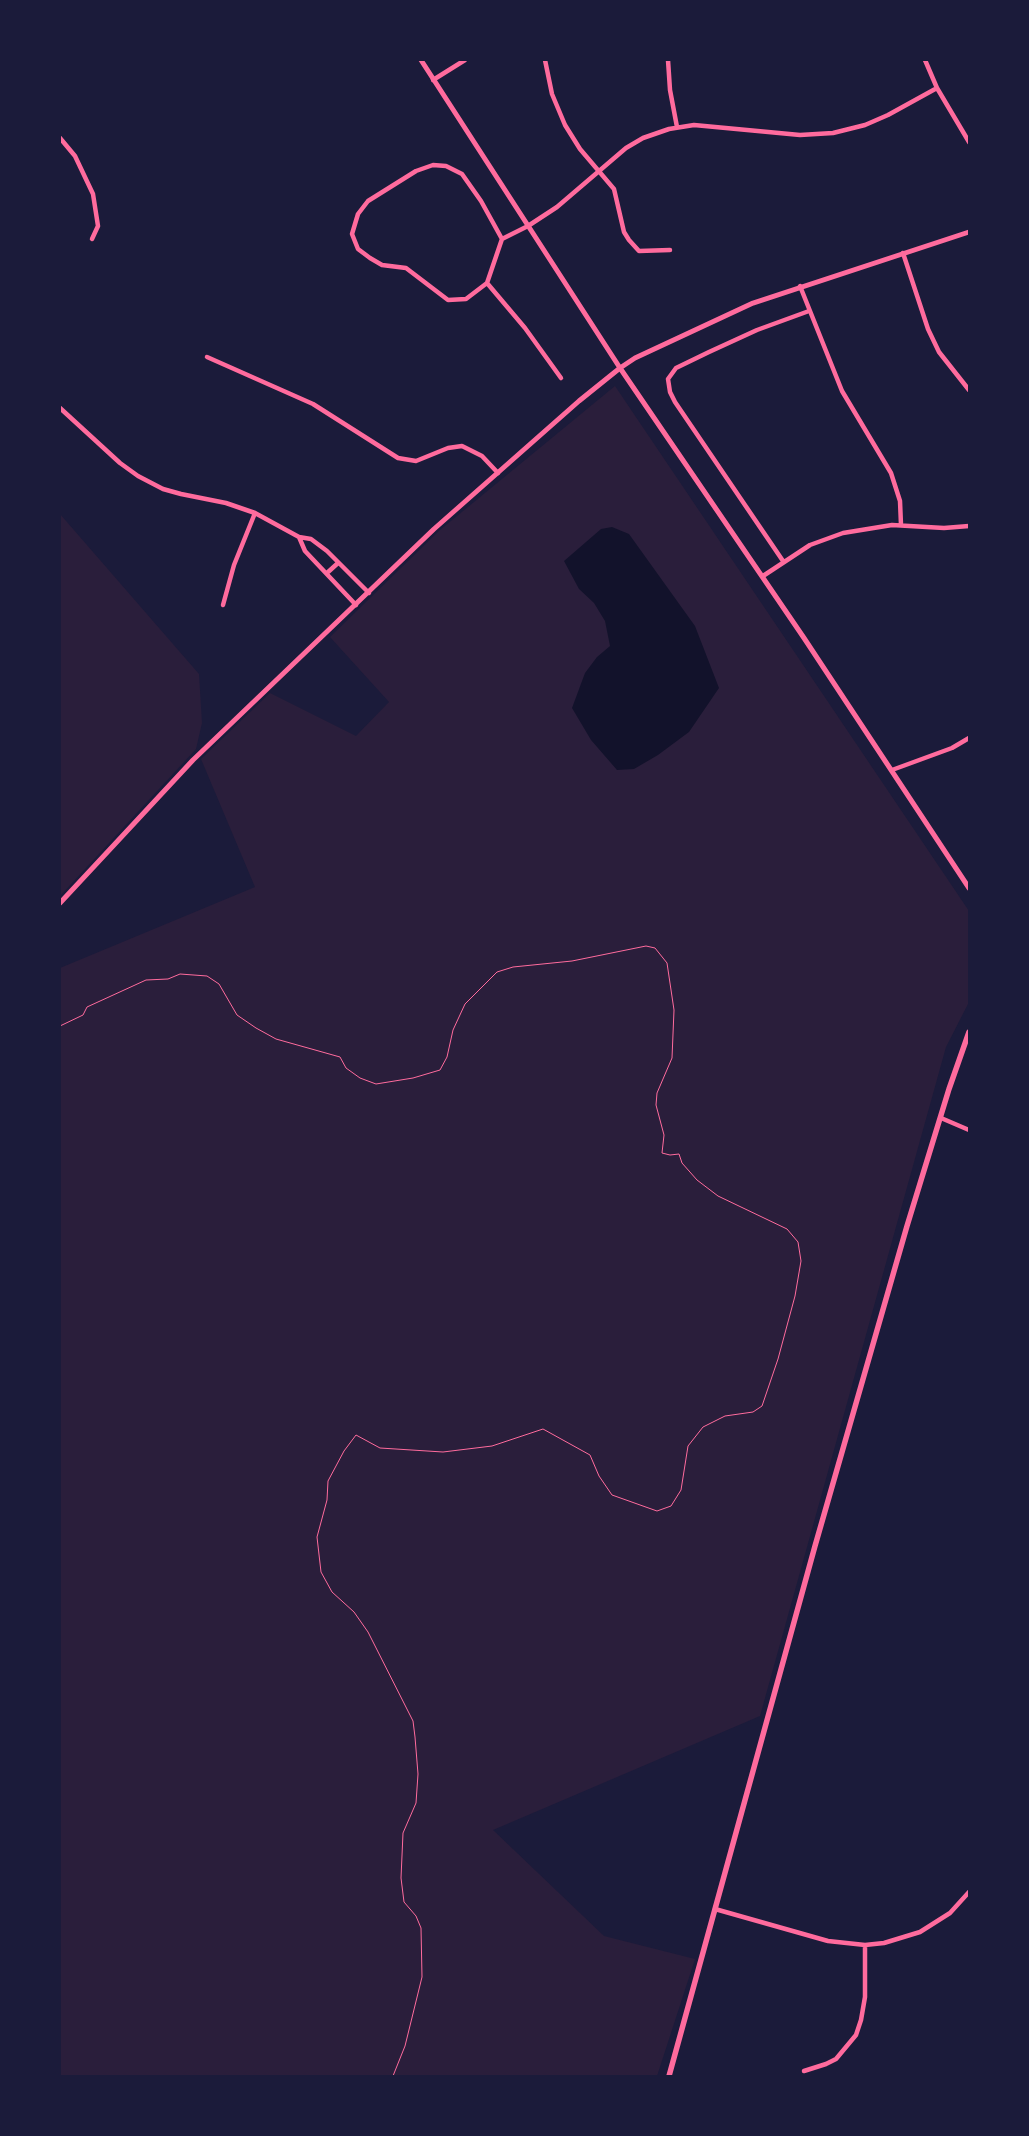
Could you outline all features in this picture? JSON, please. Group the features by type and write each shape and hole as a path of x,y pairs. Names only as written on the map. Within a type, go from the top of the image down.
{"main road":[{"path":"670,2076 769,1712 890,1286 969,1032"}],"street":[{"path":"421,60 620,368 763,576 969,888"},
{"path":"433,80 465,60"},
{"path":"546,60 552,94 565,125 580,149 614,189 624,232 639,251 670,250"},
{"path":"668,60 670,90 677,127"},
{"path":"925,60 937,88 969,142"},
{"path":"502,238 481,201 462,174 446,166 433,165 416,171 368,201 358,214 352,234 358,249 382,265 406,268 448,300 466,299 487,283 502,238 528,226 556,207 599,170 643,138 677,127 718,126 800,135 833,133 880,118 937,88"},
{"path":"60,138 75,156 94,194 98,226 92,239"},
{"path":"60,903 219,736 368,593 498,473 620,368 720,317 800,286 969,232"},
{"path":"903,253 935,344 969,390"},
{"path":"487,283 525,328 561,378"},
{"path":"800,286 842,391 892,473 900,501 901,525"},
{"path":"783,561 675,402 670,392 668,379 676,368 709,352 757,330 809,311"},
{"path":"207,357 313,404 398,458 416,461 448,448 462,446 482,456 498,473"},
{"path":"60,408 120,463 138,476 172,492 226,503 255,513 299,537 317,543 368,593"},
{"path":"223,605 234,565 255,513"},
{"path":"763,576 783,561 826,538 865,528 901,525 944,528 969,526"},
{"path":"299,537 305,551 356,605"},
{"path":"327,573 338,563"},
{"path":"892,770 952,748 969,738"},
{"path":"941,1118 969,1130"},
{"path":"715,1909 828,1941 865,1945 884,1944 920,1932 950,1913 969,1892"},
{"path":"804,2071 836,2059 856,2035 865,1997 865,1945"}],"path":[{"path":"60,1026 83,1015 86,1007 146,980 168,978 180,974 207,976 219,984 237,1015 256,1028 276,1039 340,1057 346,1068 360,1078 376,1084 414,1078 440,1070 447,1057 453,1030 465,1004 497,972 513,967 572,961 646,946 655,948 667,963 674,1010 672,1058 657,1092 656,1105 664,1135 662,1153 678,1154 682,1163 697,1180 718,1196 787,1230 798,1242 801,1261 795,1296 778,1359 762,1406 754,1412 726,1416 703,1427 688,1446 681,1490 672,1506 657,1511 612,1495 599,1476 590,1455 543,1429 492,1446 451,1452 397,1451 380,1448 356,1436 344,1451 328,1481 327,1500 317,1537 320,1572 332,1592 354,1612 368,1632 412,1721 415,1737 418,1774 416,1803 403,1833 401,1878 404,1902 416,1916 421,1928 422,1977 404,2046 393,2076"}],"shaded area":[{"path":"615,386 969,911 969,1002 946,1047 760,1716 493,1830 604,1936 695,1959 657,2076 60,2076 60,968 255,887 201,759 270,693 356,736 389,702 330,637 440,530"},
{"path":"60,514 199,674 202,723 196,749 60,896"},
{"path":"612,527 629,534 695,626 719,688 689,732 658,755 634,769 617,770 591,740 572,708 585,673 597,657 610,646 605,621 594,603 579,589 564,561 601,529"}]}
